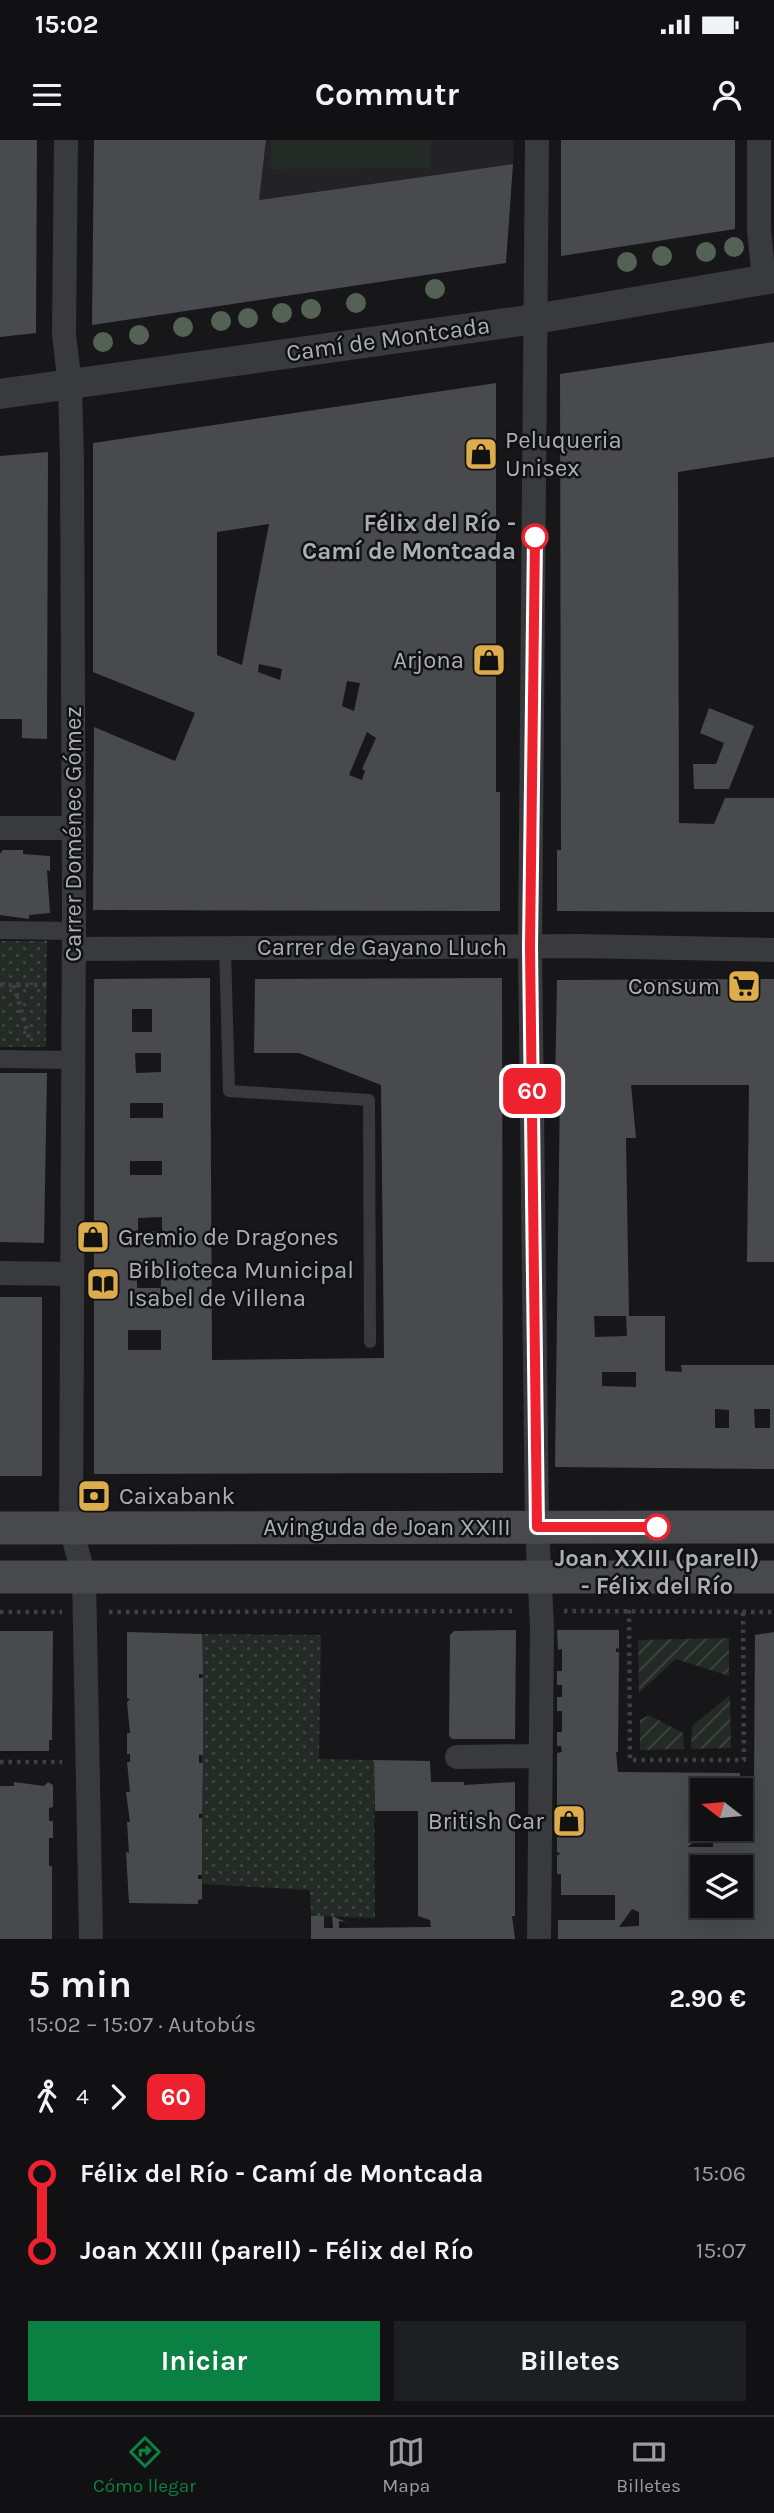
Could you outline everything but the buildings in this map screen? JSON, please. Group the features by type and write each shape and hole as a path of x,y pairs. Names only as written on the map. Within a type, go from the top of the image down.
{"main road":[{"name":"Avinguda de Joan XXIII","path":"0,1528 774,1527"},
{"name":"Avinguda de Joan XXIII","path":"0,1577 758,1577"}],"street":[{"name":"Carrer Doménec Gómez","path":"66,140 64,334 71,386 74,940 71,1529 84,1576 91,1939"},
{"path":"537,140 530,947 537,1527 542,1641 539,1939"},
{"path":"759,140 759,230 769,279"},
{"name":"Camí de Montcada","path":"0,394 536,319 769,279"},
{"path":"0,828 73,828"},
{"name":"Carrer de Gayano Lluch","path":"0,930 74,940 225,948 530,947 774,950"},
{"path":"0,1059 72,1060"},
{"path":"0,1273 72,1274"},
{"path":"457,1757 540,1756"}],"lane":[{"path":"225,948 229,1091 369,1100 370,1342"}],"path":[{"path":"0,985 51,985"},
{"path":"14,985 36,1059"},
{"path":"629,1578 630,1760 744,1759 743,1612 758,1577"},
{"path":"120,1612 522,1611"},
{"path":"565,1611 774,1612"},
{"path":"0,1612 68,1612"},
{"path":"0,1762 87,1762"}],"shaded area":[{"path":"266,140 513,140 513,164 259,200"},
{"path":"271,140 431,140 431,168 271,169"},
{"path":"0,941 47,941 46,1047 0,1047"},
{"path":"202,1634 321,1635 319,1759 374,1760 375,1918 311,1916 310,1890 202,1884"},
{"path":"729,1638 729,1676 676,1659 639,1693 638,1640"},
{"path":"730,1695 731,1748 691,1749 692,1726"},
{"path":"649,1715 683,1733 684,1749 640,1750 640,1720"}],"bus line":[{"name":"60","path":"535,537 530,947 537,1527 657,1527"}],"place":[{"name":"Peluqueria Unisex","path":"481,454"},
{"name":"Félix del Río - Camí de Montcada","path":"535,537"},
{"name":"Arjona","path":"489,660"},
{"name":"Consum","path":"744,986"},
{"name":"Gremio de Dragones","path":"93,1237"},
{"name":"Biblioteca Municipal Isabel de Villena","path":"103,1284"},
{"name":"Caixabank","path":"94,1496"},
{"name":"Joan XXIII (parell) - Félix del Río","path":"657,1527"},
{"name":"British Car","path":"569,1821"}]}
